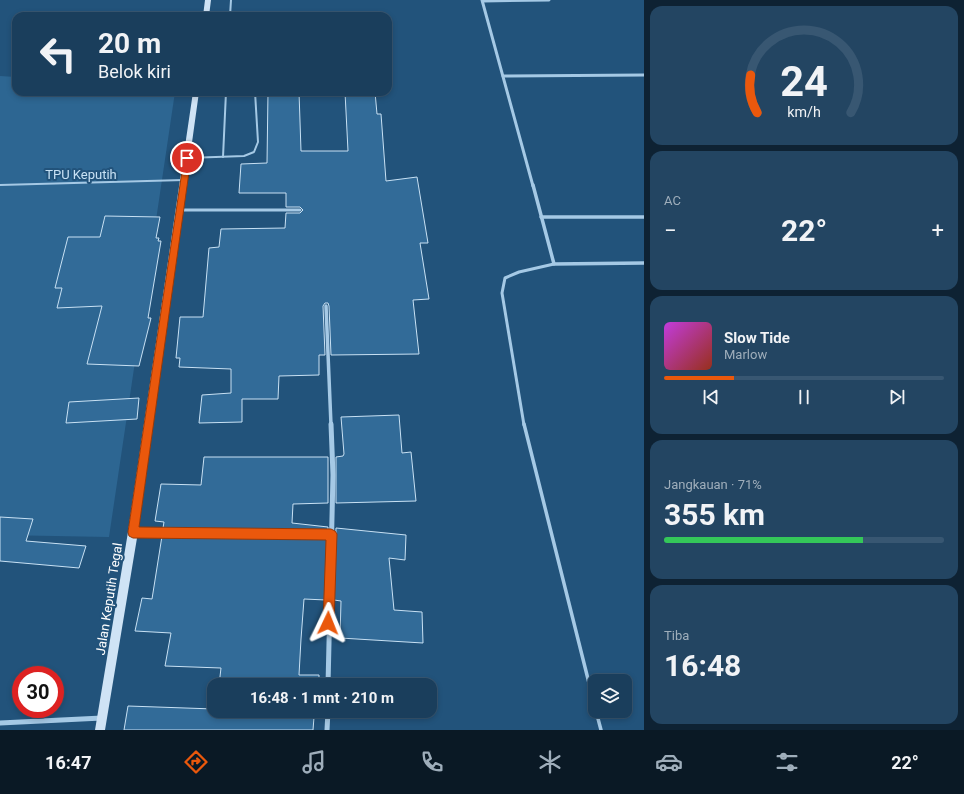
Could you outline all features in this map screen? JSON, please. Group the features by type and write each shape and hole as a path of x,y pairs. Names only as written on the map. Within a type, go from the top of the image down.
{"main road":[{"path":"206,12 208,0"},
{"name":"Jalan Keputih Tegal","path":"100,730 133,532 185,180 195,96"}],"street":[{"path":"549,0 482,0 554,264 644,263"},
{"path":"503,76 644,75"},
{"path":"541,217 644,217"},
{"path":"326,306 333,475 328,678"},
{"path":"133,532 331,534"},
{"path":"0,723 103,718"},
{"path":"328,718 328,730"}],"lane":[{"path":"230,12 231,0"},
{"path":"223,157 226,96"},
{"path":"187,158 244,156 254,152 257,148 258,134 255,96"},
{"path":"0,185 185,180"},
{"path":"180,210 300,210"},
{"path":"554,264 519,272 505,278 502,293 523,420 588,679"},
{"path":"598,718 601,730"}],"green space":[{"name":"TPU Keputih","path":"0,76 12,77 12,96 174,96 109,537 0,535"}],"building":[{"path":"268,96 299,96 301,151 348,151 345,96 375,96 377,114 381,114 386,181 417,177 428,243 420,243 429,299 413,300 419,354 331,355 329,306 328,303 325,303 323,306 325,355 319,355 319,375 279,376 278,399 242,399 242,422 199,423 202,395 231,393 231,369 179,367 180,358 176,358 180,317 203,317 209,248 219,247 221,229 285,228 286,213 300,213 303,210 300,207 286,207 286,193 239,193 241,164 267,163"},
{"path":"105,216 160,217 156,238 159,238 158,241 161,241 148,318 151,318 139,366 87,364 102,306 57,308 62,288 55,288 68,237 100,237"},
{"path":"139,398 137,419 66,423 69,402"},
{"path":"399,415 402,453 411,452 416,501 336,503 336,457 343,456 344,454 341,417"},
{"path":"204,457 328,457 328,503 293,504 292,523 328,527 328,530 163,528 164,522 155,521 161,484 201,485"},
{"path":"0,517 33,519 26,541 86,546 79,568 0,561"},
{"path":"336,528 406,535 405,560 389,558 394,610 422,612 423,643 340,638 341,601 334,600"},
{"path":"162,536 328,538 326,600 304,599 301,639 299,675 319,675 319,678 220,678 221,668 165,666 171,633 135,631 142,598 152,599"},
{"path":"128,706 207,709 207,718 314,718 313,730 124,730"}],"route":[{"path":"187,158 133,532 331,534 328,623"}]}
